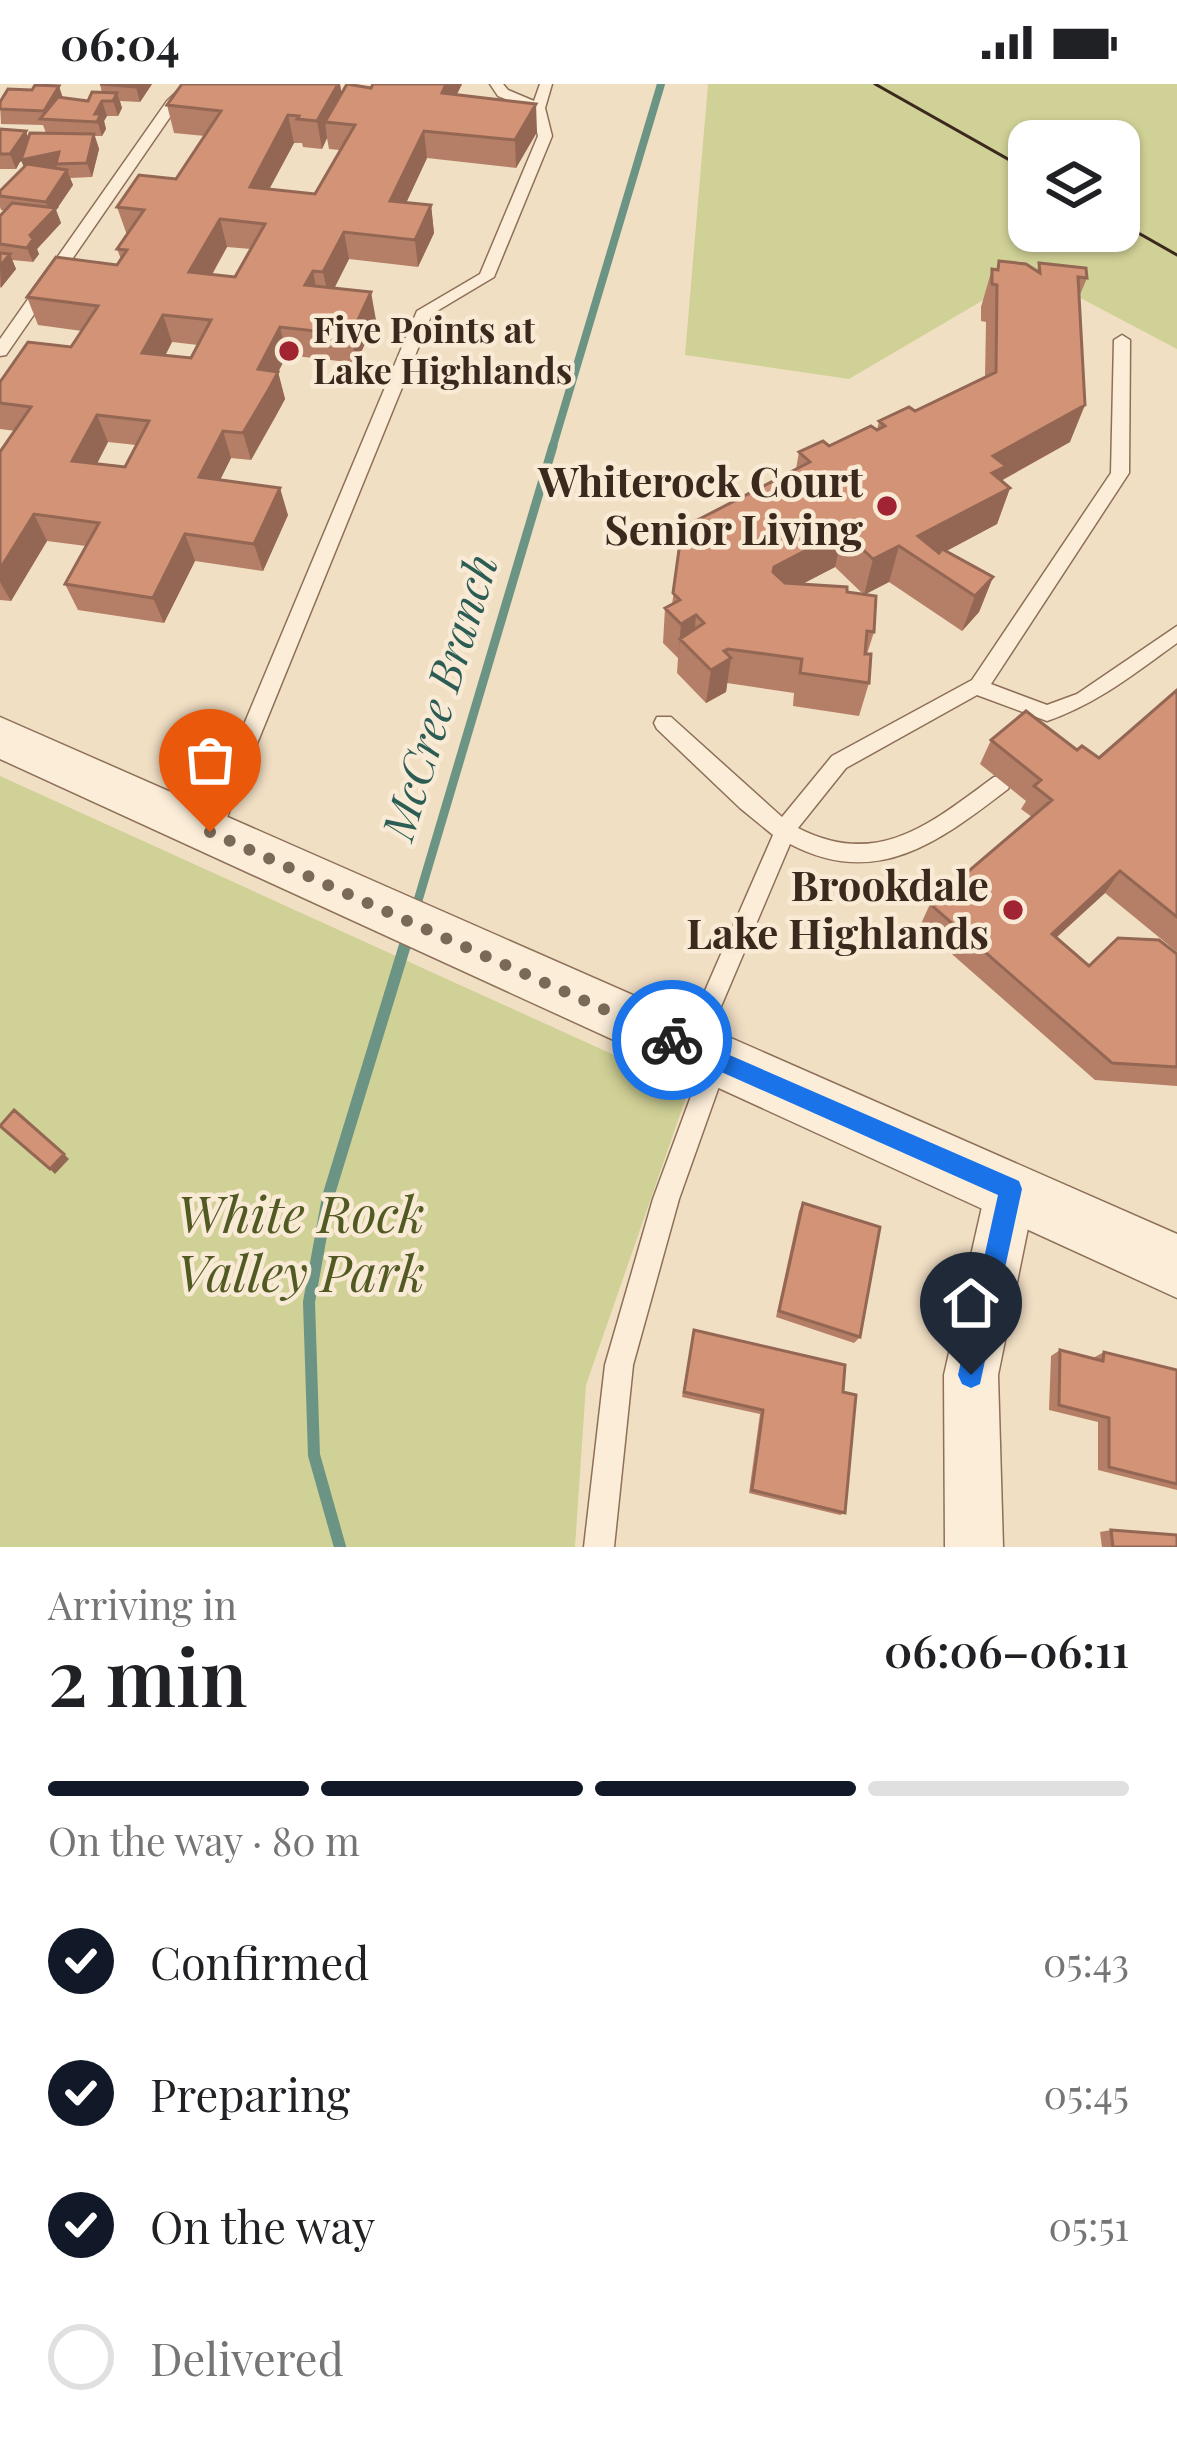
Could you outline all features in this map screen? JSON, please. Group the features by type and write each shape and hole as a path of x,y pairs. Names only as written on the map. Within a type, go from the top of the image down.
{"street":[{"path":"0,737 1177,1267"},
{"path":"974,1547 971,1375 1011,1189"}],"lane":[{"path":"0,351 172,104 192,84"},
{"path":"496,84 503,93 538,108"},
{"path":"210,832 425,311 485,277 545,136 538,108 546,84"},
{"path":"599,1547 619,1365 704,1054 784,834 838,762 977,688 1120,473 1122,340"},
{"path":"977,688 1048,724 1177,633"},
{"path":"664,723 784,834 852,860 901,850 1001,783"}],"green space":[{"path":"708,84 1177,84 1177,349 1031,272 849,379 685,355"},
{"name":"White Rock Valley Park","path":"0,776 689,1089 586,1385 575,1547 0,1547"}],"building":[{"name":"Five Points at Lake Highlands","path":"182,84 338,84 317,121 288,115 250,187 315,194 355,125 325,122 347,84 371,88 373,84 446,84 442,93 536,104 515,140 424,131 390,201 431,205 415,240 344,232 323,272 313,271 305,285 371,292 351,335 280,327 258,369 278,372 269,389 243,433 223,431 199,477 280,488 254,544 185,534 153,598 65,584 99,523 34,514 0,569 0,452 31,407 0,403 0,382 28,342 71,347 98,306 27,297 56,257 117,265 127,250 117,249 144,210 117,207 139,175 176,179 221,111 167,105","holes":["220,219 265,224 235,277 189,272","163,315 211,320 191,358 142,353","97,415 149,421 125,467 72,461"]},
{"path":"35,85 59,86 44,111 0,109 8,89 32,90"},
{"path":"92,92 117,93 113,101 102,101 95,114 101,114 97,122 40,119 58,97 88,101"},
{"path":"0,129 26,131 10,154 0,154"},
{"path":"30,133 94,134 87,163 56,164 59,152 21,160"},
{"path":"27,164 67,170 46,202 0,196"},
{"path":"12,203 56,208 30,235 33,239 27,248 0,244 0,216"},
{"name":"Whiterock Court Senior Living","path":"999,261 1026,264 1040,273 1039,263 1086,268 1087,278 1078,277 1085,405 993,456 1006,466 992,473 1010,488 918,536 939,553 942,549 993,577 975,596 899,546 873,559 843,531 774,567 773,572 785,583 847,587 847,592 876,596 874,632 867,631 865,654 871,654 869,683 800,673 802,659 728,649 724,651 731,658 711,670 680,639 704,623 696,615 681,624 665,608 680,600 673,593 682,528 810,462 799,452 823,441 829,446 871,426 877,430 885,426 879,421 909,407 915,411 996,372 997,285 992,284 992,269 998,270"},
{"name":"Brookdale Lake Highlands","path":"1177,690 1177,917 1120,871 1052,934 1089,966 1118,938 1159,940 1177,954 1177,1067 1112,1063 930,904 1052,800 1034,786 1041,780 991,740 1026,711 1077,750 1082,746 1099,758"},
{"path":"14,1110 64,1154 50,1169 0,1126"},
{"path":"803,1203 880,1227 860,1337 779,1311"},
{"path":"694,1330 845,1365 843,1392 856,1395 845,1513 752,1490 763,1410 684,1392"},
{"path":"1060,1350 1103,1361 1104,1352 1177,1370 1177,1484 1109,1467 1109,1418 1059,1405"},
{"path":"1111,1530 1177,1535 1177,1547 1113,1547"}],"waterway":[{"name":"McCree Branch","path":"552,449 661,84"},
{"name":"McCree Branch","path":"414,914 553,446"},
{"name":"McCree Branch","path":"340,1547 314,1455 309,1302 328,1197 409,932"}],"tram line":[{"path":"875,84 1008,159"},
{"path":"1140,234 1177,255"}],"way so far":[{"path":"210,832 672,1040"}],"place":[{"name":"Five Points at Lake Highlands","path":"289,351"},
{"name":"Whiterock Court Senior Living","path":"887,506"},
{"name":"Brookdale Lake Highlands","path":"1013,910"}],"route":[{"path":"672,1040 1011,1189 971,1375"}]}
